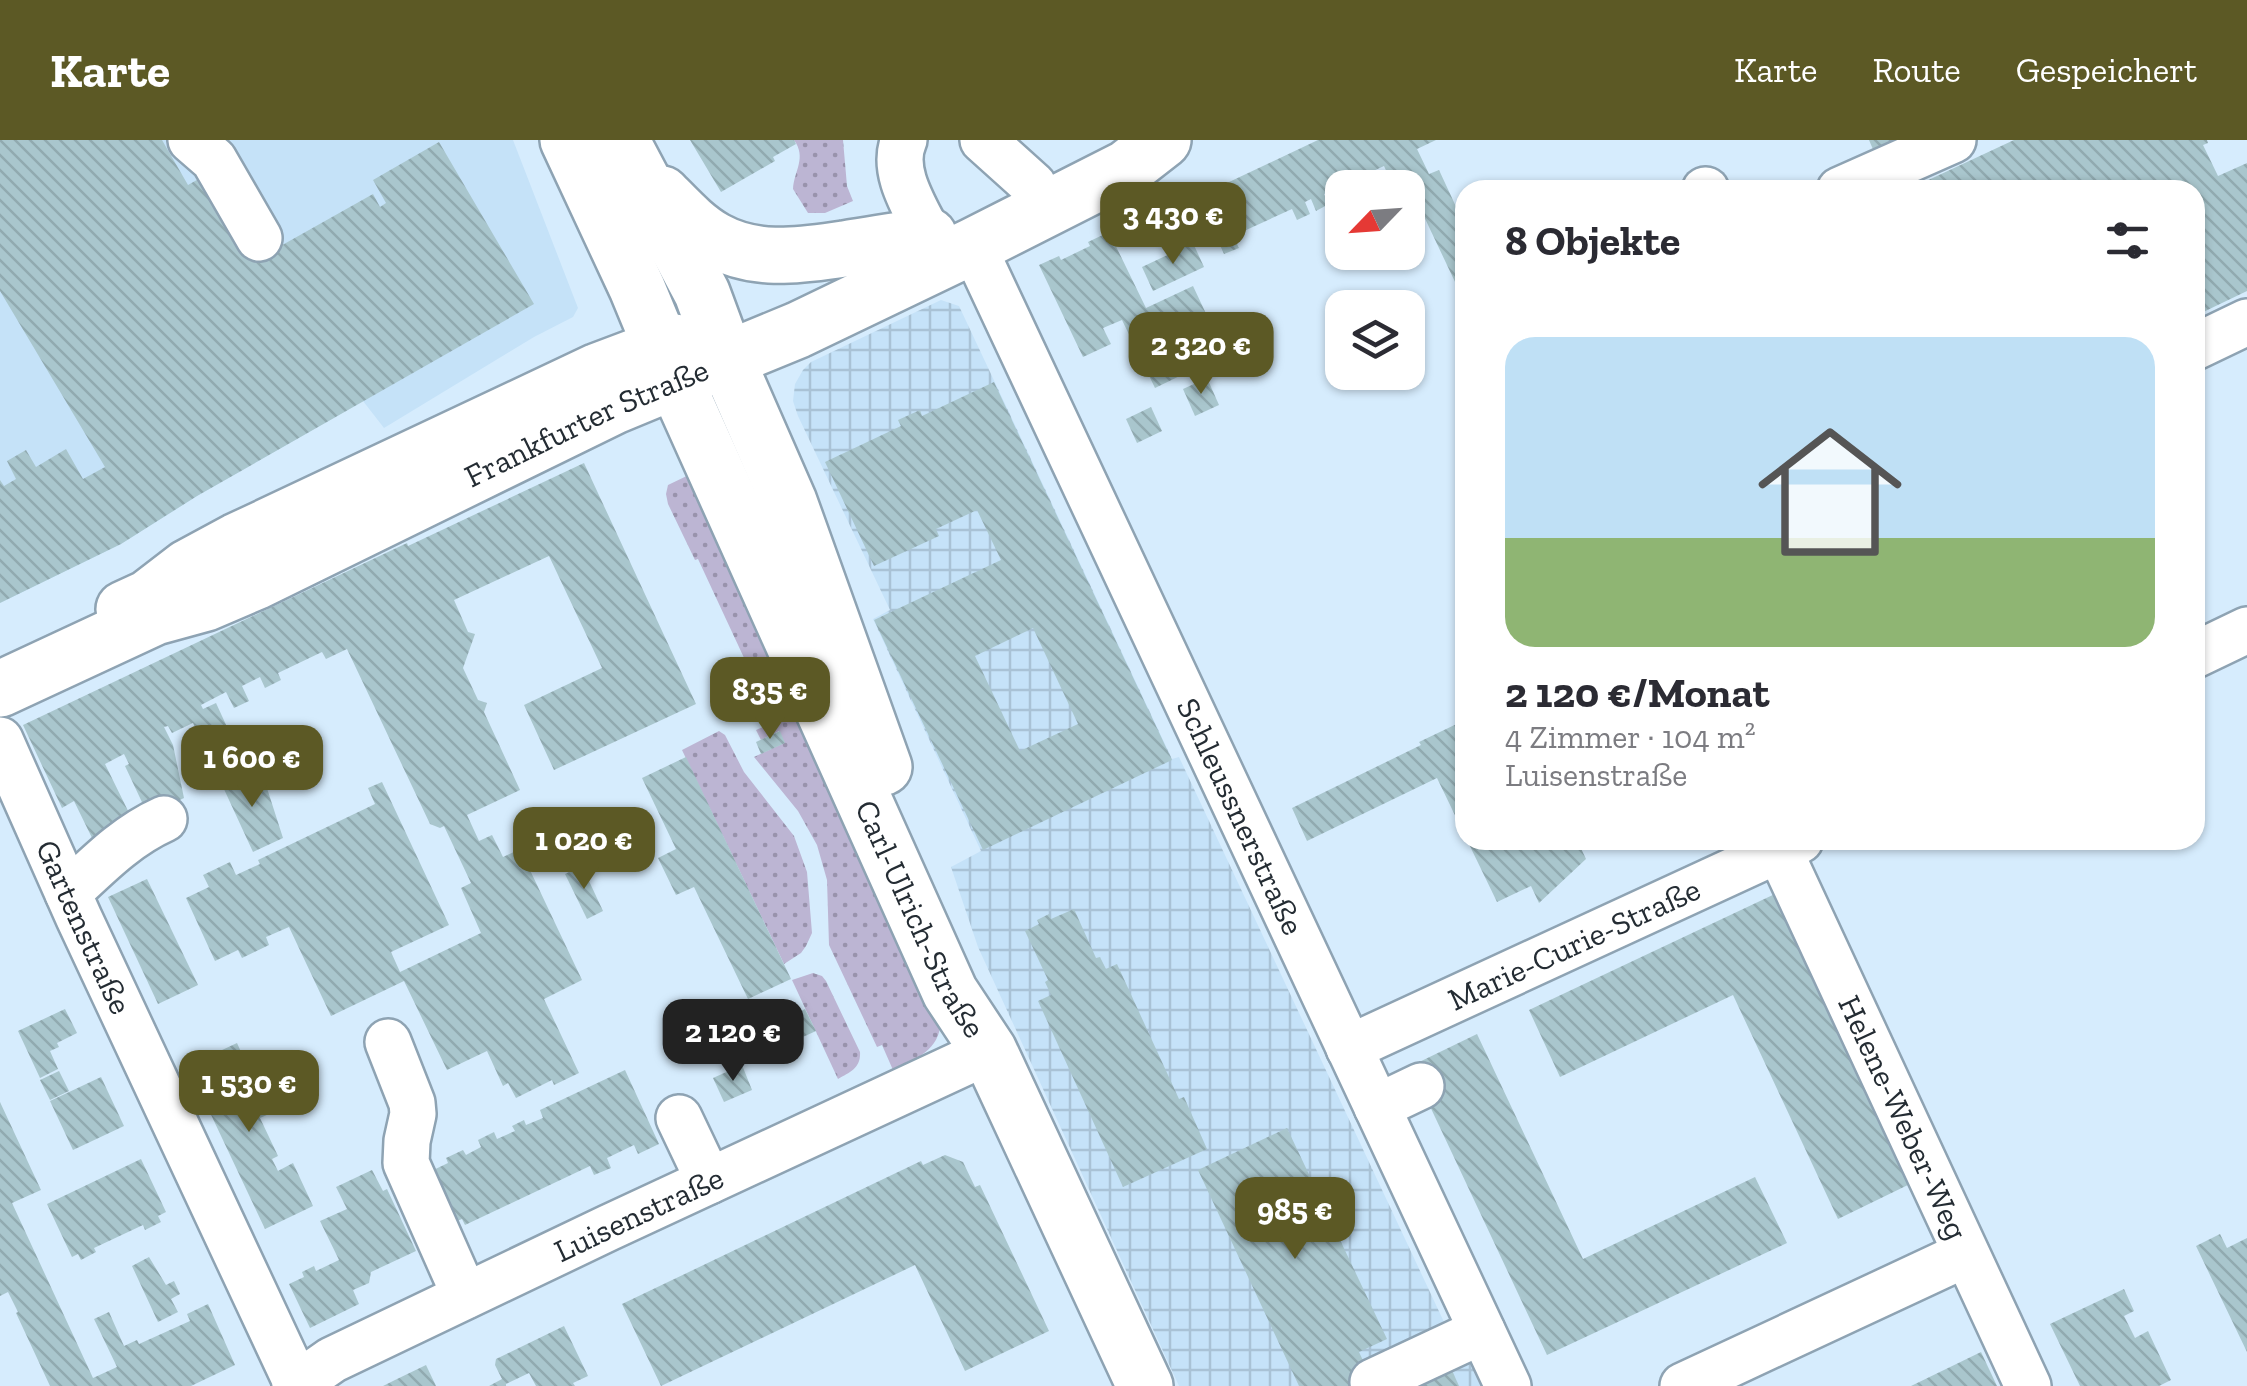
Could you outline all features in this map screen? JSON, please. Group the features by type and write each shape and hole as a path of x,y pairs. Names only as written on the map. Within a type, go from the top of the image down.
{"main road":[{"name":"Carl-Ulrich-Straße","path":"568,140 950,992 989,1051 1146,1386"},
{"name":"Frankfurter Straße","path":"0,670 148,598 188,568 237,541 598,370 668,363 721,344 798,330 952,241 1033,184 1133,140"},
{"name":"Frankfurter Straße","path":"952,241 1127,168 1162,140"},
{"name":"Carl-Ulrich-Straße","path":"632,158 702,292 789,502 888,779 972,984 989,1051"},
{"path":"632,158 698,229 740,251 775,257 805,256 952,241"},
{"name":"Frankfurter Straße","path":"0,689 156,616 206,603 255,582 614,406 668,363"}],"street":[{"path":"191,140 214,160 259,238"},
{"name":"Schleussnerstraße","path":"904,140 902,175 914,206 952,241 1350,1048 1508,1386"},
{"path":"983,140 1033,184"},
{"path":"1863,180 1954,140"},
{"path":"2205,341 2247,322"},
{"path":"2205,650 2247,630"},
{"name":"Gartenstraße","path":"0,740 297,1386"},
{"path":"68,893 123,843 164,819"},
{"name":"Marie-Curie-Straße","path":"1350,1048 1760,850"},
{"name":"Helene-Weber-Weg","path":"1763,850 1966,1254 2028,1386"},
{"path":"388,1042 412,1103 406,1163 465,1296"},
{"name":"Luisenstraße","path":"297,1386 332,1360 989,1051"},
{"path":"1377,1107 1421,1086"},
{"path":"670,1122 700,1185"},
{"path":"1683,1386 1966,1254"},
{"path":"1369,1373 1478,1322"}],"shaded area":[{"path":"0,140 513,140 578,308 573,317 384,428 363,401 121,544 0,603"},
{"path":"794,140 843,140 847,186 853,201 825,213 808,213 793,189 800,159"},
{"path":"941,300 959,306 1172,759 1179,757 1459,1354 1468,1358 1483,1386 1179,1386 978,947 951,867 981,851 873,619 890,610 793,401 795,384 811,362"},
{"path":"695,472 777,667 769,681 759,682 752,675 668,504 668,485"},
{"path":"789,716 806,719 941,1021 931,1047 893,1070 882,1045 877,1047 829,945 827,880 817,845 798,811 754,757 784,743 779,731 761,740 756,730"},
{"path":"719,731 725,735 744,772 794,836 807,872 812,933 801,953 784,964 682,750"},
{"path":"813,973 826,981 860,1052 857,1066 838,1079 792,980"}],"building":[{"path":"0,140 162,140 188,185 209,173 277,248 373,194 380,207 386,203 373,180 439,142 534,304 197,496 121,544 0,603 0,480 4,486 16,479 7,461 26,450 36,467 66,449 83,479 105,467 0,291"},
{"path":"690,140 794,140 796,144 721,192"},
{"path":"1318,140 1436,140 1417,149 1429,174 1439,170 1455,204 1455,282 1425,219 1425,170 1386,170 1384,166 1375,170 1325,170 1325,206 1316,211 1311,199 1305,202 1310,214 1297,220 1292,209 1233,236 1239,248 1224,254 1219,243 1215,245 1193,199"},
{"path":"1869,140 1896,140 1898,143 1875,154"},
{"path":"2014,140 2207,140 2203,145 2218,176 2247,163 2247,291 2205,311 2205,180 1928,180"},
{"path":"1109,232 1146,308 1193,286 1225,354 1155,388 1122,320 1103,328 1111,344 1083,357 1039,265 1059,256 1061,260"},
{"path":"1193,243 1204,267 1153,291 1142,267"},
{"path":"1207,378 1219,405 1195,416 1183,389"},
{"path":"994,382 1172,760 983,850 874,620 1001,560 977,510 936,529 939,536 874,566 825,462 901,426 898,420 920,410 922,416","holes":["1033,628 1078,724 1020,751 975,656"]},
{"path":"1151,407 1162,431 1137,443 1126,419"},
{"path":"584,463 696,704 554,770 524,705 602,668 549,556 454,600 468,632 475,634 463,668 478,700 487,703 484,712 520,790 467,815 479,841 492,835 503,857 520,849 582,980 544,999 579,1073 554,1085 552,1080 516,1098 508,1083 503,1086 487,1051 447,1070 404,981 331,1016 289,927 266,937 269,945 242,958 238,950 215,961 186,898 209,887 203,875 230,862 236,875 260,864 258,860 375,804 368,788 382,782 449,925 391,952 400,972 481,933 461,888 471,883 444,826 430,824 347,649 326,659 322,652 278,673 281,680 265,688 260,677 242,686 249,701 234,708 226,692 201,705 203,709 216,703 239,753 213,765 193,723 172,733 168,726 164,727 173,745 184,798 148,815 125,766 129,764 124,754 105,764 133,821 93,840 74,801 62,808 23,725"},
{"path":"1455,725 1455,815 1437,778 1307,841 1292,808 1421,745 1419,742"},
{"path":"780,731 785,743 761,754 756,742"},
{"path":"686,757 791,979 748,999 694,887 676,895 658,858 676,849 642,778"},
{"path":"224,770 228,778 245,770 254,791 266,785 283,838 253,852 217,774"},
{"path":"1472,850 1582,850 1586,859 1539,903 1531,886 1497,902"},
{"path":"582,866 603,911 587,919 565,874"},
{"path":"147,879 198,985 158,1004 108,897"},
{"path":"1777,893 1912,1183 1838,1219 1733,995 1560,1077 1529,1010"},
{"path":"1074,909 1096,958 1100,957 1106,969 1117,964 1179,1099 1184,1097 1207,1149 1123,1187 1038,1001 1051,995 1025,931 1049,914 1051,919"},
{"path":"65,1009 77,1033 50,1051 58,1069 40,1078 18,1031"},
{"path":"805,1009 816,1031 794,1041 784,1019"},
{"path":"709,1020 718,1049 707,1053 698,1023"},
{"path":"1477,1034 1583,1259 1755,1177 1787,1243 1547,1355 1411,1066"},
{"path":"237,1043 269,1114 260,1118 278,1156 272,1159 278,1171 293,1163 313,1206 265,1229 188,1066"},
{"path":"742,1065 752,1090 724,1102 713,1078"},
{"path":"625,1070 659,1144 638,1154 634,1145 607,1158 611,1168 594,1175 590,1166 465,1225 462,1219 445,1226 421,1176 448,1163 446,1158 463,1150 466,1155 481,1147 478,1140 494,1132 497,1139 515,1131 512,1126 524,1120 526,1125 543,1118 540,1110"},
{"path":"59,1071 69,1091 50,1100 40,1080"},
{"path":"101,1077 124,1126 73,1150 50,1101"},
{"path":"0,1102 41,1190 12,1203 93,1378 117,1367 94,1319 109,1312 124,1346 137,1340 139,1344 190,1321 187,1314 208,1304 235,1365 191,1386 50,1386 8,1292 0,1296"},
{"path":"1287,1128 1387,1339 1359,1352 1375,1386 1299,1386 1198,1170"},
{"path":"945,1155 963,1162 975,1187 980,1185 1049,1331 965,1371 915,1265 661,1386 622,1304 921,1161 923,1165"},
{"path":"141,1159 166,1212 158,1216 161,1222 145,1230 143,1225 94,1248 96,1252 81,1260 78,1254 72,1257 47,1204"},
{"path":"372,1170 383,1191 387,1189 416,1251 371,1272 369,1283 353,1290 359,1304 310,1328 289,1284 304,1277 302,1272 314,1266 316,1271 339,1260 320,1221 347,1209 336,1187"},
{"path":"2220,1234 2227,1248 2247,1238 2247,1352 2196,1246"},
{"path":"149,1257 166,1285 174,1281 180,1294 171,1299 178,1312 158,1322 132,1266"},
{"path":"2124,1289 2134,1311 2124,1316 2135,1338 2148,1331 2171,1380 2159,1386 2080,1386 2050,1324"},
{"path":"564,1326 588,1376 573,1383 575,1386 536,1386 529,1373 506,1386 489,1386 502,1379 496,1359"},
{"path":"1981,1352 1997,1386 1911,1386"},
{"path":"1447,1359 1459,1386 1390,1386"},
{"path":"426,1365 436,1386 383,1386 395,1380"}]}
